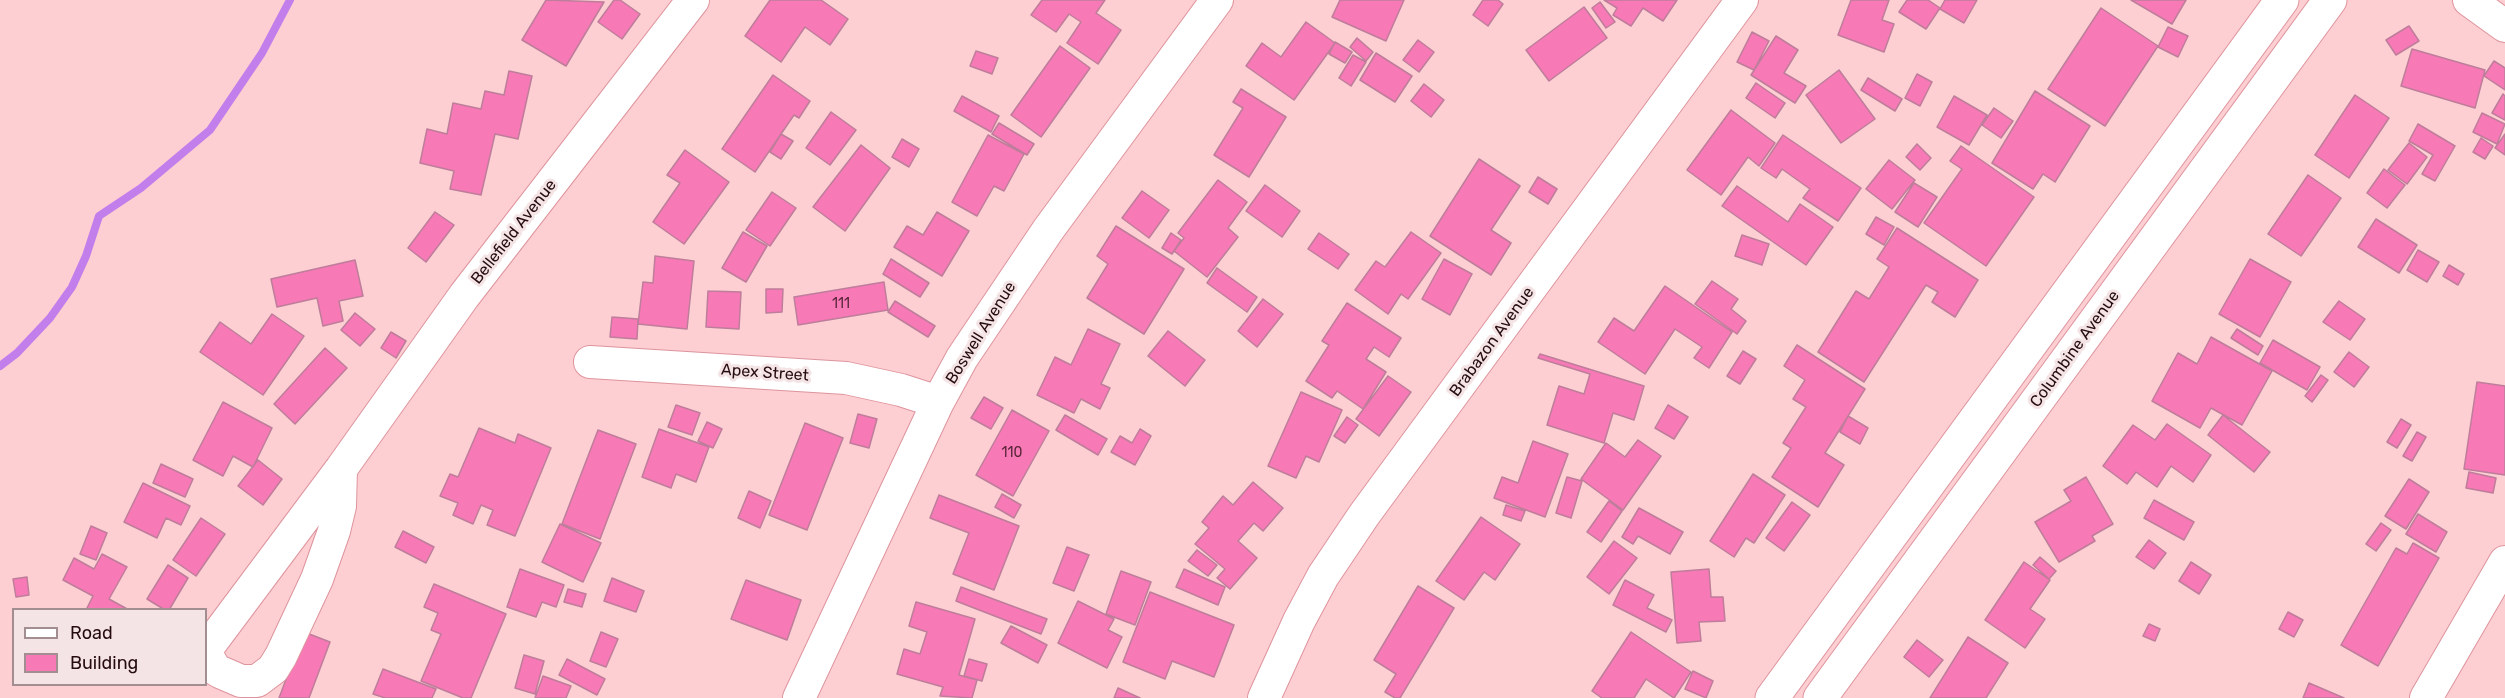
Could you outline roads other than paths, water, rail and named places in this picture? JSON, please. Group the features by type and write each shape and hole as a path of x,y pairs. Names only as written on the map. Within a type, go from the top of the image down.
{"main road":[{"path":"1772,698 2282,0"},
{"name":"Columbine Avenue","path":"1820,698 2330,0"},
{"path":"2019,358 2050,382"}],"street":[{"name":"Bellefield Avenue","path":"341,469 340,506 332,539 306,604 273,669 257,681 241,681 220,672 208,657 207,650 211,643 341,469 464,296 693,0"},
{"name":"Boswell Avenue","path":"799,698 938,402 962,358 1048,230 1217,0"},
{"name":"Brabazon Avenue","path":"1264,698 1299,621 1323,576 1364,515 1742,0"},
{"path":"2469,0 2505,26"},
{"name":"Apex Street","path":"590,362 846,378 901,390 938,402"},
{"path":"2426,698 2505,562"}],"waterway":[{"path":"0,366 17,353 50,318 72,287 86,256 99,216 141,188 210,130 262,53 290,0"}]}
